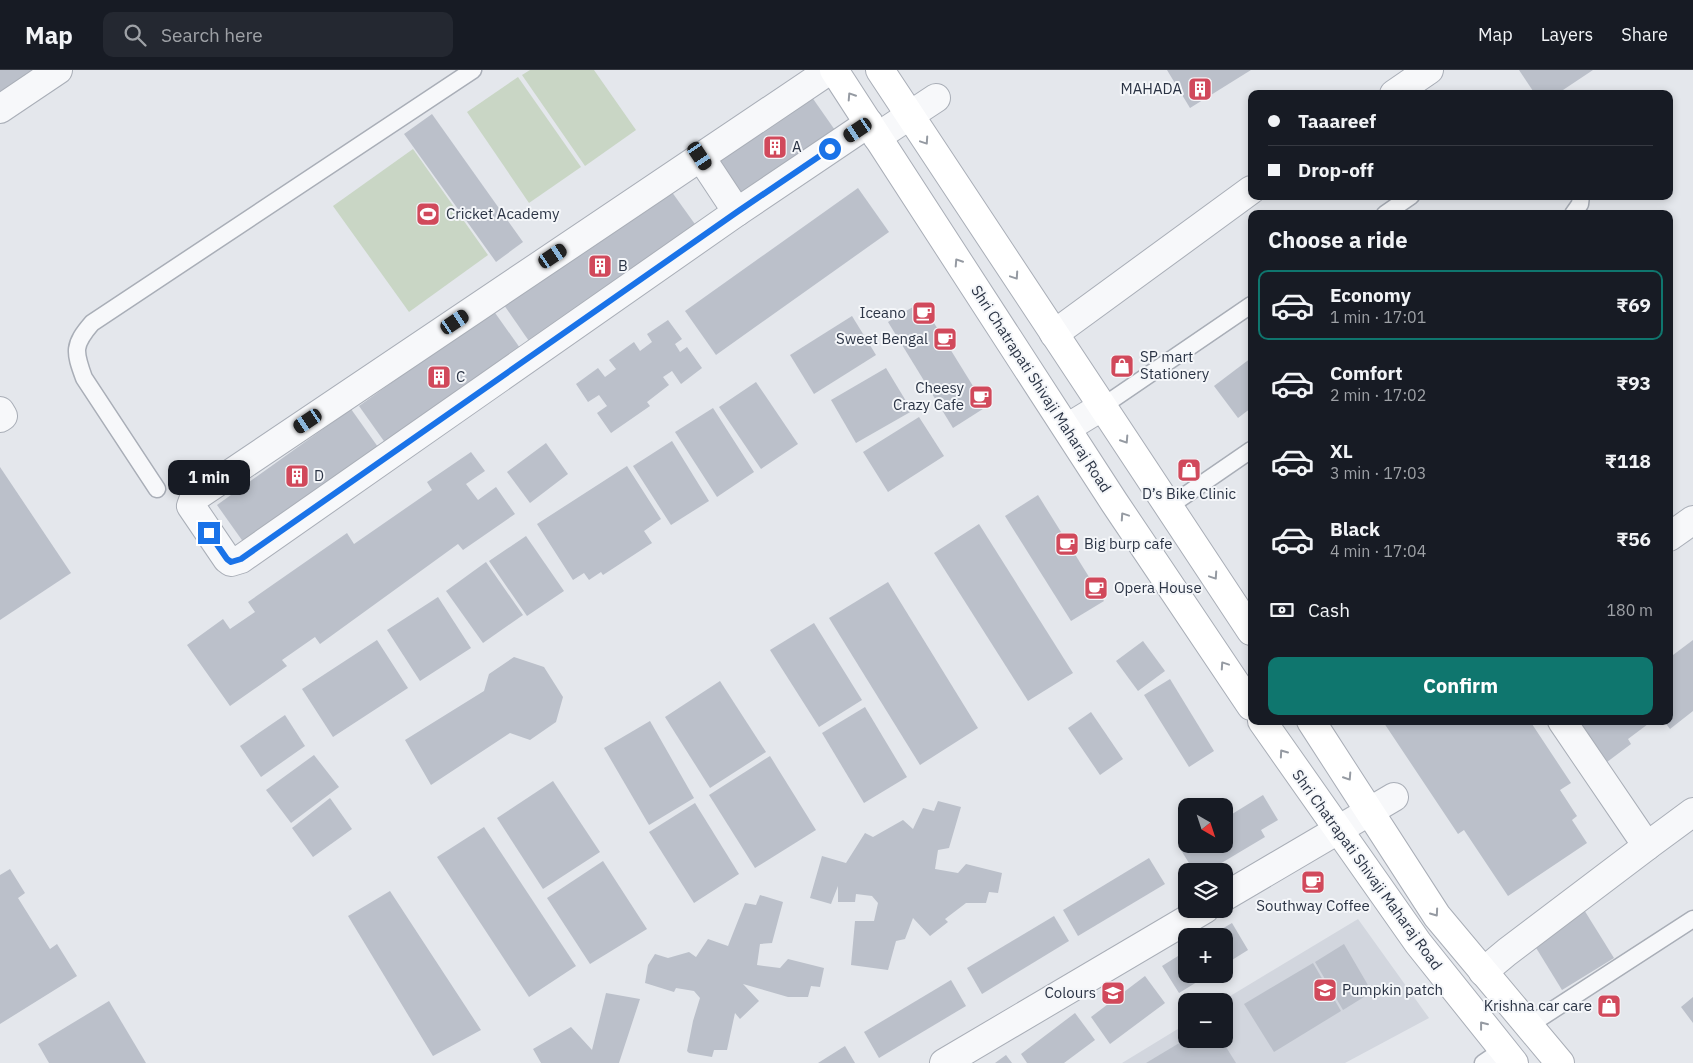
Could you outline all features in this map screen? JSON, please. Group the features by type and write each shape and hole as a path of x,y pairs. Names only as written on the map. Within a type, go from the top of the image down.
{"main road":[{"name":"Shri Chatrapati Shivaji Maharaj Road","path":"834,70 1248,701"},
{"path":"880,70 908,116 1103,406 1168,508 1248,627"},
{"name":"Shri Chatrapati Shivaji Maharaj Road","path":"1265,725 1500,1059"},
{"name":"Shri Chatrapati Shivaji Maharaj Road","path":"1314,725 1437,916 1560,1063"}],"street":[{"path":"0,109 58,70"},
{"path":"830,70 194,498 191,506 227,559 231,562 241,559 737,212 873,130 908,116 936,98"},
{"path":"1400,90 1429,70"},
{"path":"700,156 737,212"},
{"path":"1054,334 1248,192"},
{"path":"1067,428 1103,406"},
{"path":"0,411 3,416 0,418"},
{"path":"1673,534 1693,520"},
{"path":"1565,725 1647,846"},
{"path":"1233,893 1394,797"},
{"path":"1483,972 1693,812"},
{"path":"944,1063 1190,918"}],"lane":[{"path":"157,489 84,378 77,358 79,339 92,323 472,70"},
{"path":"1392,210 1405,200"},
{"path":"1103,406 1248,307"},
{"path":"1168,508 1248,452"},
{"path":"1528,1026 1693,920"}],"shaded area":[{"name":"Pumpkin patch","path":"1358,919 1429,1018 1345,1063 1122,1063 1178,1029 1178,1048 1233,1048 1233,994"}],"green space":[{"path":"530,70 594,70 636,130 585,166 522,75"},
{"path":"518,77 581,167 529,203 467,112"},
{"path":"413,149 488,255 409,312 333,206"}],"building":[{"path":"0,70 36,70 0,94"},
{"name":"MAHADA","path":"1167,70 1251,70 1190,108"},
{"path":"1519,70 1593,70 1563,90 1532,90"},
{"name":"A","path":"809,93 837,133 741,200 713,161"},
{"path":"432,114 523,242 496,262 404,134"},
{"name":"B","path":"669,188 697,227 531,344 504,305"},
{"path":"858,188 889,232 716,355 685,311"},
{"path":"921,302 986,407 953,428 888,322"},
{"name":"C","path":"493,310 520,348 386,444 359,406"},
{"path":"852,316 876,355 814,394 790,355"},
{"path":"668,320 682,339 675,344 680,352 687,347 702,368 681,384 672,371 663,377 669,385 647,402 650,406 611,433 597,413 607,406 599,395 588,402 576,384 598,368 605,377 616,369 609,360 634,342 640,351 652,342 647,334"},
{"path":"1248,360 1248,410 1238,418 1214,386"},
{"path":"886,368 912,411 856,443 831,400"},
{"path":"756,382 798,444 761,469 719,407"},
{"path":"713,408 754,472 717,497 675,432"},
{"name":"D","path":"351,409 378,447 244,543 217,505"},
{"path":"919,417 944,456 888,492 863,452"},
{"path":"672,441 709,501 671,525 633,466"},
{"path":"546,443 568,474 530,503 507,472"},
{"path":"471,452 485,471 466,484 478,500 496,487 515,514 463,550 458,544 320,644 315,637 282,660 287,666 230,706 187,645 223,619 230,629 255,612 248,602 347,533 354,544 432,490 427,482"},
{"path":"627,466 661,519 644,531 652,543 603,575 601,572 589,580 584,573 573,580 537,524"},
{"path":"0,467 71,573 0,620"},
{"path":"1038,495 1104,601 1071,621 1005,516"},
{"path":"979,524 1073,673 1028,701 934,553"},
{"path":"526,536 564,591 527,616 489,561"},
{"path":"486,562 523,615 483,643 446,591"},
{"path":"888,582 978,728 920,765 829,618"},
{"path":"438,597 471,648 420,681 387,630"},
{"path":"814,623 862,700 819,727 770,650"},
{"path":"377,640 408,688 333,737 302,689"},
{"path":"1693,640 1693,711 1670,729 1667,725 1673,725 1673,655"},
{"path":"1143,641 1165,671 1138,691 1116,661"},
{"path":"514,657 544,667 563,697 556,722 530,740 510,733 431,785 405,740 484,691 489,674"},
{"path":"1170,679 1214,751 1189,767 1144,695"},
{"path":"720,681 766,752 710,788 665,717"},
{"path":"865,707 907,777 864,803 822,733"},
{"path":"1091,712 1123,759 1100,775 1068,728"},
{"path":"285,715 305,746 261,777 240,746"},
{"path":"650,721 694,798 649,825 604,748"},
{"path":"1385,725 1533,725 1571,783 1560,790 1577,816 1572,820 1587,843 1508,896 1464,830 1458,834"},
{"path":"1579,725 1647,725 1628,739 1631,744 1607,762"},
{"path":"314,755 339,787 291,823 266,790"},
{"path":"770,756 816,830 755,868 709,795"},
{"path":"553,781 600,852 543,889 497,818"},
{"path":"1263,795 1278,820 1261,830 1265,837 1221,863 1189,863 1183,853 1233,853 1233,813"},
{"path":"330,798 352,829 313,857 292,828"},
{"path":"938,801 961,807 949,848 938,850 935,869 958,873 966,864 1002,873 998,893 989,892 986,903 966,903 945,919 948,922 930,936 913,918 905,939 896,941 888,970 851,965 855,921 874,921 878,903 872,896 856,894 855,902 838,902 838,886 831,904 810,898 822,856 846,863 865,833 873,837 903,820 913,829 923,808 934,811"},
{"path":"695,803 739,874 694,903 649,832"},
{"path":"484,827 576,966 529,997 437,857"},
{"path":"1149,858 1165,884 1078,936 1063,910"},
{"path":"603,861 647,929 590,964 547,898"},
{"path":"10,869 25,893 18,898 50,949 57,944 77,976 0,1024 0,875"},
{"path":"390,891 481,1030 433,1056 348,916"},
{"path":"760,895 783,902 772,943 760,944 757,965 780,968 788,959 824,968 820,987 811,986 808,997 788,997 743,984 759,1001 740,1019 735,1013 727,1050 714,1050 712,1057 689,1053 687,1051 693,1021 700,998 694,991 676,988 674,992 645,983 648,965 655,954 668,958 689,952 696,957 708,939 728,946 745,903 756,905"},
{"path":"1581,905 1614,958 1562,990 1530,938"},
{"path":"1054,916 1069,941 982,994 967,968"},
{"path":"1232,923 1248,950 1233,959 1233,928 1224,928"},
{"path":"1344,944 1372,992 1343,1010 1315,962"},
{"path":"1178,956 1178,983 1195,983 1179,993 1162,966"},
{"path":"1313,963 1341,1011 1274,1052 1244,1004"},
{"path":"1145,976 1165,1003 1110,1044 1091,1017"},
{"path":"951,980 966,1006 879,1058 864,1032"},
{"path":"606,993 640,999 619,1063 541,1063 533,1049 571,1027 592,1050"},
{"path":"1693,997 1693,1023 1681,1007"},
{"path":"109,1001 146,1063 49,1063 38,1044"},
{"path":"1075,1013 1095,1040 1064,1063 1027,1063 1021,1054"},
{"path":"1178,1044 1178,1048 1227,1048 1236,1063 1146,1063"},
{"path":"845,1046 855,1063 818,1063"},
{"path":"1006,1055 1012,1063 995,1063"}],"place":[{"name":"MAHADA","path":"1200,89"},
{"name":"A","path":"775,147"},
{"name":"Cricket Academy","path":"428,214"},
{"name":"B","path":"600,266"},
{"name":"Iceano","path":"924,313"},
{"name":"Sweet Bengal","path":"945,339"},
{"name":"SP mart Stationery","path":"1122,366"},
{"name":"C","path":"439,377"},
{"name":"Cheesy Crazy Cafe","path":"981,397"},
{"name":"D’s Bike Clinic","path":"1189,470"},
{"name":"D","path":"297,476"},
{"name":"Big burp cafe","path":"1067,544"},
{"name":"Opera House","path":"1096,588"},
{"name":"Southway Coffee","path":"1313,882"},
{"name":"Pumpkin patch","path":"1325,990"},
{"name":"Colours","path":"1113,993"},
{"name":"Krishna car care","path":"1609,1006"}],"route":[{"path":"209,533 227,559 231,562 241,559 452,410 830,149"}]}
